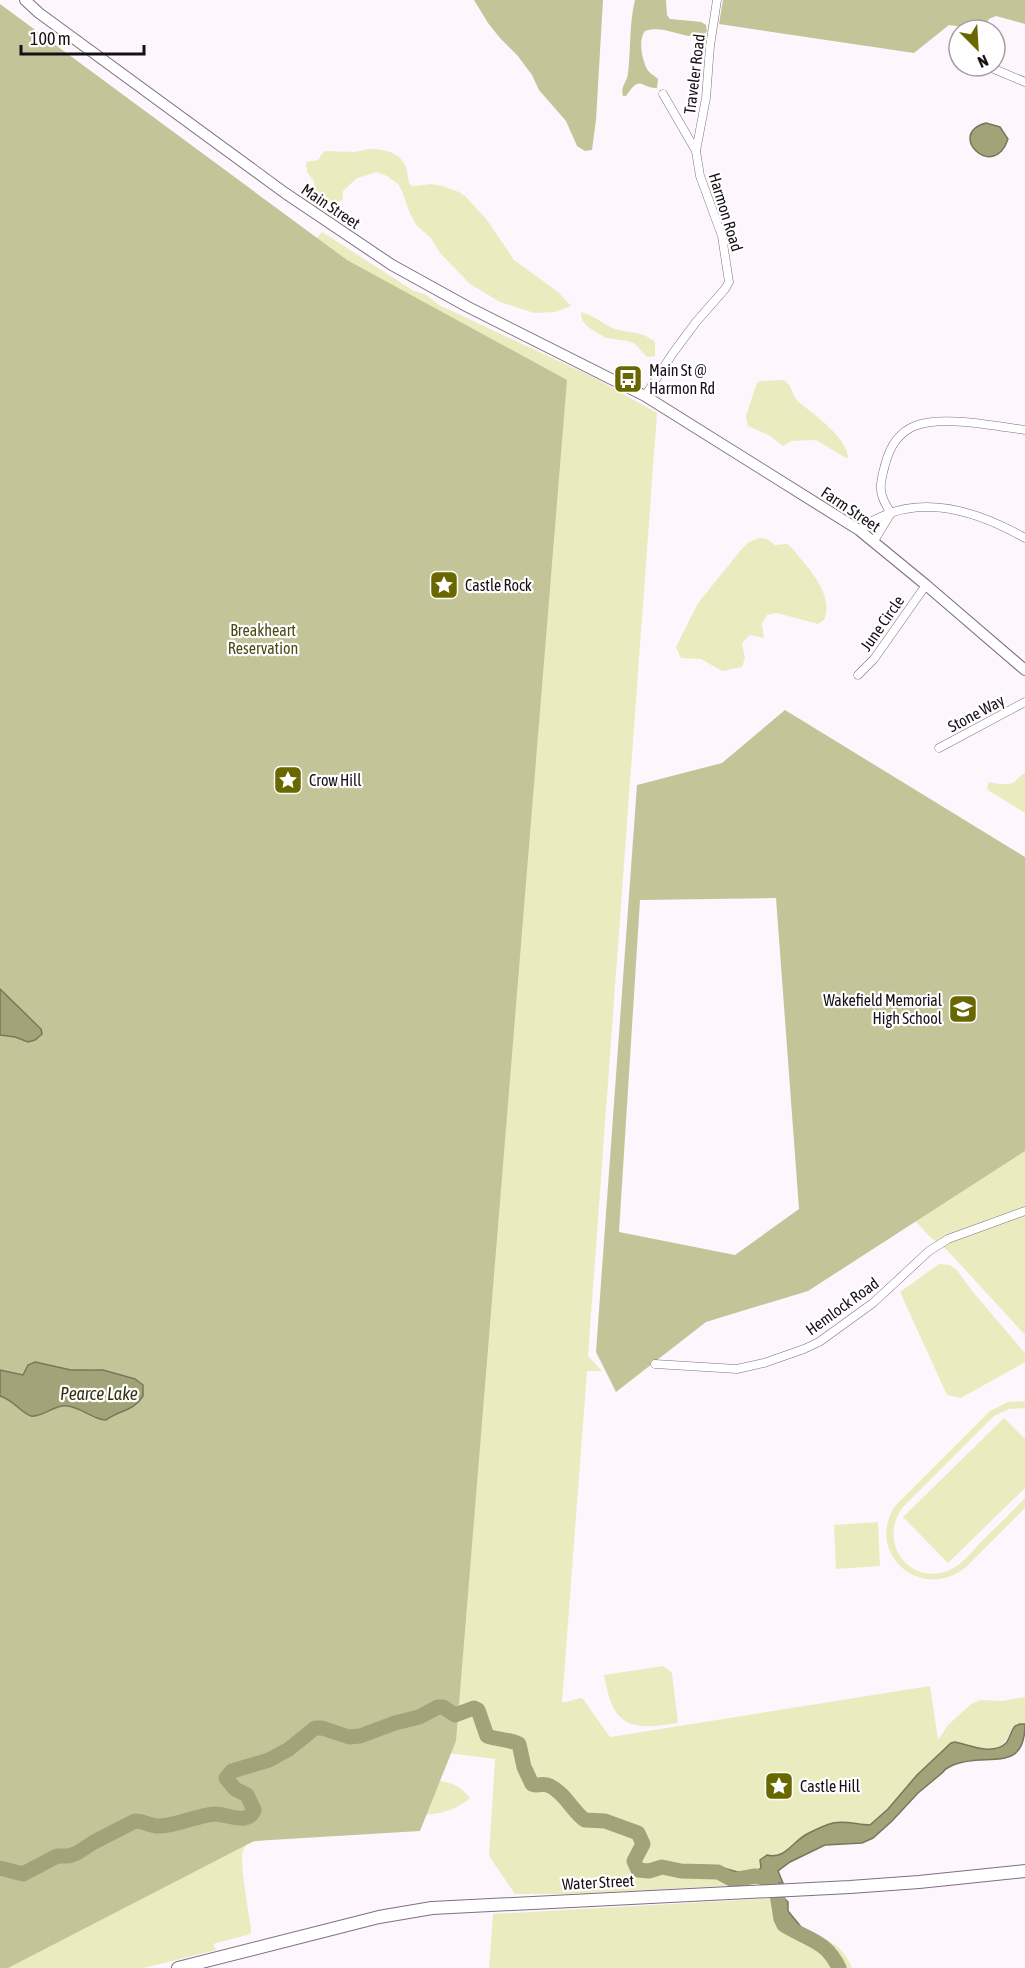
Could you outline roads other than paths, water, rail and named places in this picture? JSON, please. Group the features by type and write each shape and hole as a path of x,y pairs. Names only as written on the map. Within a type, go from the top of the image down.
{"main road":[{"name":"Main Street","path":"25,0 39,13 174,113 285,193 392,265 468,307 645,396"},
{"name":"Farm Street","path":"645,396 859,530 1025,670"},
{"name":"Water Street","path":"178,1968 379,1917 432,1908 920,1882 1025,1871"}],"street":[{"name":"Traveler Road","path":"696,151 706,98 710,46 717,0"},
{"path":"1007,74 1025,82"},
{"path":"663,94 696,151"},
{"name":"Harmon Road","path":"645,396 680,345 729,282 724,245 700,176 696,151"},
{"path":"891,513 882,499 880,485 892,447 909,429 924,422 943,420 1025,430"},
{"path":"859,530 880,516 914,507 946,508 998,525 1025,538"},
{"path":"874,541 891,513"},
{"name":"June Circle","path":"858,675 874,659 926,585"},
{"name":"Stone Way","path":"939,748 1025,702"},
{"name":"Hemlock Road","path":"655,1364 737,1370 804,1349 819,1342 873,1303 929,1251 948,1239 1025,1211"}],"water":[{"path":"986,123 1000,127 1008,139 1001,151 993,156 984,156 971,144 970,136 975,129"},
{"path":"0,989 41,1029 42,1034 35,1040 28,1042 0,1035"},
{"name":"Pearce Lake","path":"35,1362 71,1370 103,1370 135,1379 143,1385 143,1396 131,1408 106,1420 67,1406 31,1416 0,1396 0,1370 23,1375 28,1365"},
{"path":"1025,1724 1023,1740 1018,1750 1011,1756 1001,1759 965,1761 947,1768 873,1838 862,1843 825,1845 790,1862 778,1871 783,1883 770,1883 763,1876 758,1875 725,1880 705,1870 695,1869 714,1866 749,1873 761,1868 760,1860 767,1855 779,1855 802,1837 823,1826 843,1822 870,1825 951,1743 995,1749 1006,1743 1015,1726"},
{"path":"772,1898 784,1898 788,1902 788,1911 806,1933 797,1936 789,1929 775,1911"}],"waterway":[{"path":"0,1868 23,1874 57,1856 77,1853 135,1821 164,1826 215,1814 237,1818 247,1817 254,1810 247,1795 235,1789 226,1778 232,1771 269,1760 289,1749 315,1728 349,1737 360,1736 419,1717 438,1707 443,1707 455,1715 474,1708 478,1710 487,1736 519,1744 524,1767 532,1784 548,1785 555,1789 585,1820 605,1821 638,1833 643,1844 634,1861 638,1870 649,1871 662,1867 681,1871 718,1872 733,1880 763,1877 777,1894 784,1925 822,1946 839,1968"},
{"path":"804,1932 827,1946 843,1968"}],"place":[{"name":"Main St @ Harmon Rd","path":"628,379"},
{"name":"Castle Rock","path":"444,585"},
{"name":"Crow Hill","path":"288,780"},
{"name":"Wakefield Memorial High School","path":"963,1009"},
{"name":"Castle Hill","path":"779,1786"}],"park label":[{"name":"Breakheart Reservation","path":"263,639"}]}
